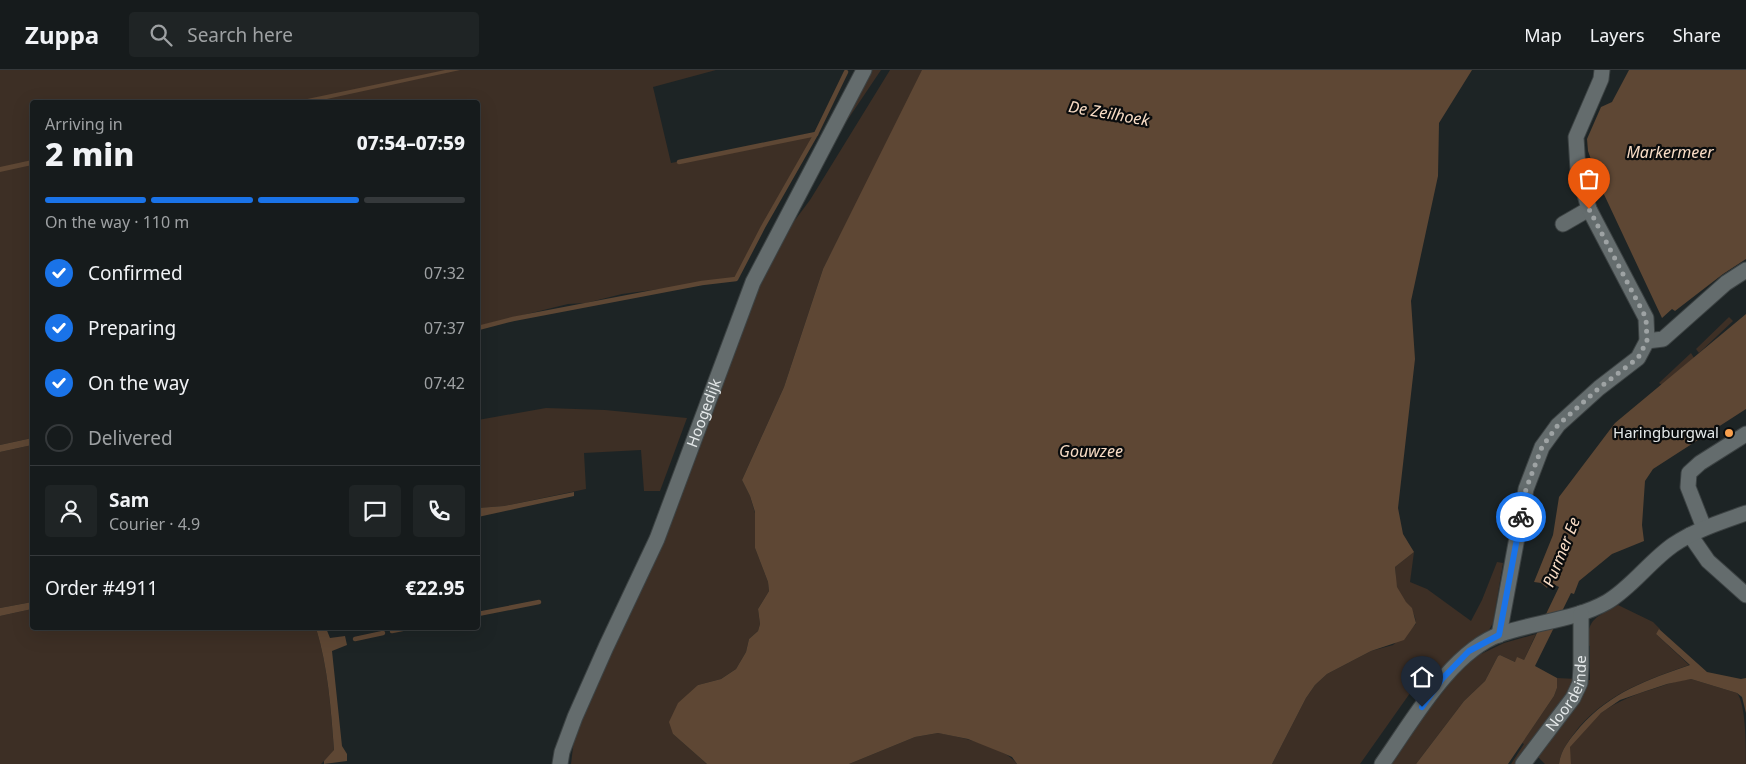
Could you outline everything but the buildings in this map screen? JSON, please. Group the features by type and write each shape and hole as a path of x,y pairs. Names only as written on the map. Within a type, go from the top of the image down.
{"street":[{"name":"Hoogedijk","path":"560,764 562,752 575,717 657,539 753,282 864,70"},
{"path":"1499,635 1526,489 1542,447 1558,425 1599,388 1638,358 1647,341 1646,318 1589,209 1578,170 1576,137 1601,79 1602,70"},
{"path":"1563,224 1589,209"},
{"path":"1647,341 1663,339 1726,283 1746,270"},
{"path":"1704,528 1688,487 1689,474 1700,463 1746,434"},
{"path":"1382,764 1442,679 1469,651 1499,635 1534,624 1581,613 1607,602 1672,545 1704,528 1746,513"},
{"path":"1690,535 1708,561 1746,595"},
{"name":"Noordeinde","path":"1523,764 1573,698 1580,683 1581,613"}],"shaded area":[{"path":"0,70 716,70 653,87 671,163 816,134 736,279 622,294 586,303 568,304 480,326 480,100 30,100 30,438 0,445"},
{"path":"869,70 881,70 846,122 817,172"},
{"path":"890,70 925,70 823,269 784,387 742,480 750,496 755,513 755,548 768,582 769,591 758,609 760,624 758,631 749,639 746,652 736,669 721,679 698,685 673,734 707,764 571,764 574,739 580,722 650,570 758,287 786,232 810,200"},
{"path":"1729,317 1733,321 1699,353 1696,349"},
{"path":"1691,353 1694,358 1662,385 1659,383"},
{"path":"546,408 605,410 687,418 660,491 644,491 641,450 584,453 586,489 504,506 480,508 480,420"},
{"path":"30,445 30,602 0,608 0,452"},
{"path":"1414,552 1410,582 1427,589 1471,621 1482,600 1497,562 1503,563 1493,623 1489,630 1457,653 1434,676 1415,686 1360,764 1272,764 1306,698 1315,685 1327,674 1371,651 1393,645 1416,624 1414,614 1397,588 1395,567"},
{"path":"1618,605 1653,622 1660,629 1656,634 1689,665 1658,676 1616,696 1579,727 1564,749 1559,764 1545,764 1536,755 1587,680 1590,680 1590,646 1587,645 1591,623"},
{"path":"30,609 30,630 317,630 326,673 334,751 321,764 0,764 0,616"},
{"path":"1536,634 1524,660 1515,662 1500,655 1498,656 1485,681 1464,701 1416,764 1390,764 1410,734 1458,672 1479,655 1504,643"},
{"path":"1557,678 1576,679 1572,689 1518,764 1511,764 1524,744 1522,743 1554,696 1557,688"},
{"path":"1691,679 1737,693 1744,716 1746,764 1571,764 1569,748 1586,726 1605,710 1627,698 1681,680"},
{"path":"938,733 992,747 1011,758 1017,764 849,764 915,737"}],"water":[{"path":"445,70 460,70 322,100 302,100"},
{"name":"Gouwzee","path":"922,70 1472,70 1439,123 1438,176 1411,301 1415,359 1398,508 1403,534 1414,552 1395,567 1397,587 1412,608 1416,623 1404,640 1371,651 1327,674 1315,685 1306,698 1272,764 1017,764 1012,757 968,739 938,733 915,737 849,764 707,764 673,734 669,722 678,703 698,685 721,679 736,669 746,652 749,639 758,631 760,624 758,609 769,591 768,582 755,548 755,512 742,480 784,387 823,269"},
{"name":"Markermeer","path":"1629,70 1746,70 1746,259 1675,311 1672,309 1662,318 1601,188 1588,151 1587,139 1601,107 1612,102"},
{"path":"30,160 30,165 0,172 0,167"},
{"name":"Purmer Ee","path":"1746,314 1746,409 1653,469 1645,481 1642,525 1644,541 1612,554 1579,581 1574,594 1571,593 1535,666 1557,678 1557,688 1554,696 1508,764 1416,764 1464,701 1485,681 1498,656 1500,655 1515,662 1517,657 1524,660 1559,587 1551,583 1551,581 1547,588 1541,583 1534,582 1553,535 1559,497 1615,423"},
{"path":"30,438 30,445 0,452 0,445"},
{"path":"574,492 574,496 480,517 480,508 504,506"},
{"path":"30,602 30,609 0,616 0,608"},
{"path":"1659,629 1707,672 1741,679 1746,678 1746,713 1742,697 1737,693 1691,679 1667,684 1620,700 1601,713 1570,747 1571,764 1559,764 1569,740 1604,705 1630,688 1690,665 1656,634"},
{"path":"317,630 327,630 330,638 345,636 347,645 332,651 342,746 347,754 347,761 324,764 324,761 334,750 326,673"}],"waterway":[{"path":"480,327 513,319 702,283 736,279 816,134 846,72"},
{"path":"679,162 816,134"},
{"path":"480,614 539,602"},
{"path":"392,631 397,630"},
{"path":"355,639 383,633"}],"way so far":[{"path":"1521,517 1526,489 1542,447 1558,425 1599,388 1638,358 1647,341 1646,318 1589,209"}],"place":[{"name":"Haringburgwal","path":"1729,433"}],"route":[{"path":"1422,707 1442,679 1469,651 1499,635 1521,517"}],"water label":[{"name":"De Zeilhoek","path":"1109,113"}]}
